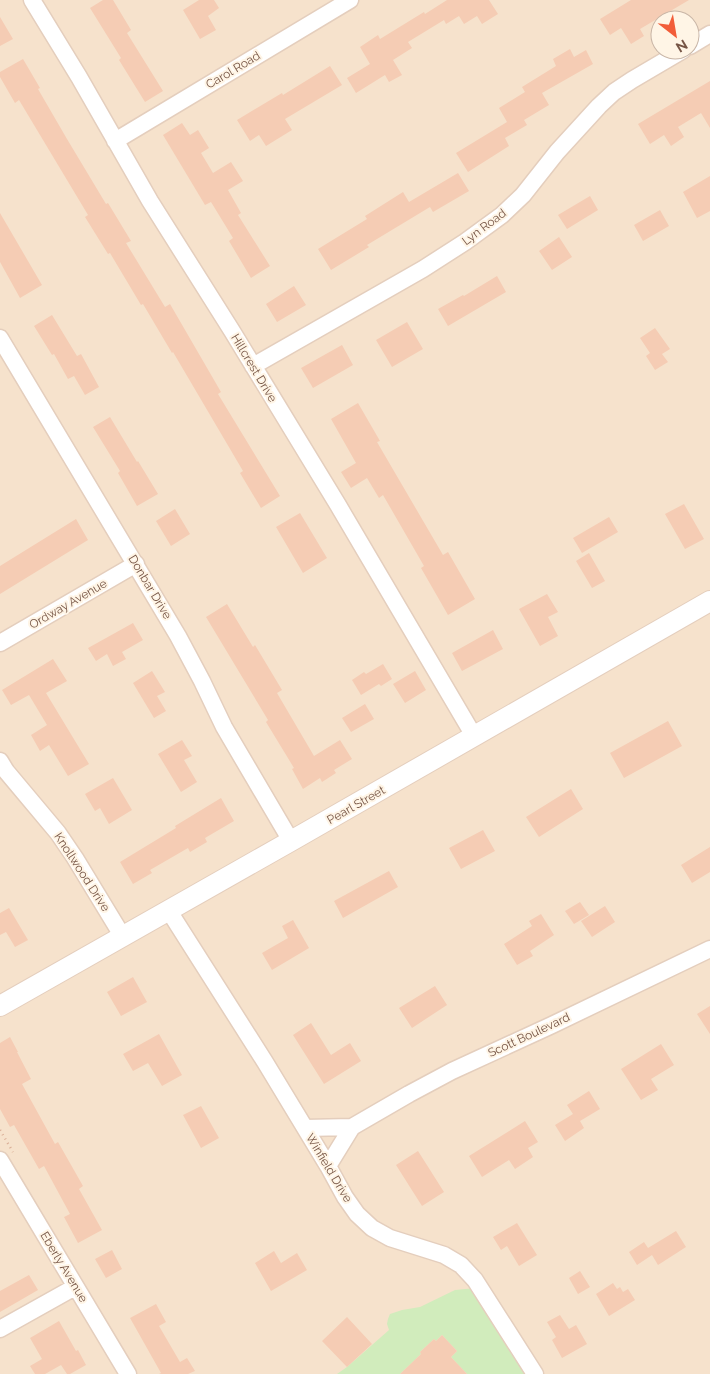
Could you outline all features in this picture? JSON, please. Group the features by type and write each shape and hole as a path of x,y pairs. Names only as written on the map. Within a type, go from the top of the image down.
{"street":[{"name":"Hillcrest Drive","path":"32,0 150,201 338,505 474,736"},
{"name":"Carol Road","path":"115,141 350,0"},
{"name":"Lyn Road","path":"253,366 423,269 466,242 502,215 523,195 557,152 598,106 614,92 666,60"},
{"name":"Donbar Drive","path":"0,338 178,636 224,727 291,842"},
{"name":"Ordway Avenue","path":"0,643 136,564"},
{"name":"Pearl Street","path":"0,1006 123,938 710,601"},
{"name":"Knollwood Drive","path":"0,761 6,771 58,833 123,938"},
{"name":"Winfield Drive","path":"169,911 357,1214 372,1228 390,1238 444,1255 469,1272 535,1374"},
{"name":"Scott Boulevard","path":"328,1166 352,1127 409,1094 452,1071 710,949"},
{"name":"Scott Boulevard","path":"305,1128 352,1127"},
{"name":"Eberly Avenue","path":"0,1160 128,1374"},
{"path":"0,1329 75,1287"}],"shaded area":[{"path":"0,0 710,0 710,1374 0,1374"}],"green space":[{"path":"476,1288 529,1374 467,1374 451,1357 457,1351 442,1335 436,1341 434,1339 420,1352 421,1354 400,1374 337,1374 389,1330 387,1324 390,1314 420,1307 455,1290"}],"building":[{"path":"103,0 113,0 131,30 127,33 163,91 145,102 119,60 121,58 90,8"},
{"path":"199,0 214,0 219,8 208,16 216,30 200,39 183,10"},
{"path":"447,0 489,0 498,14 482,24 477,16 464,24 459,16 446,24 444,20 408,42 412,48 393,60 402,75 389,82 385,75 356,93 347,78 370,64 360,47 378,35 380,39"},
{"path":"631,0 689,0 672,10 650,10 650,23 640,29 644,36 631,44 621,28 610,35 600,19"},
{"path":"0,17 13,39 0,46"},
{"path":"570,49 574,57 586,50 593,64 542,93 549,105 524,120 527,125 505,138 509,146 468,172 456,153 507,122 499,108 525,92 522,87 556,66 553,59"},
{"path":"23,59 67,139 106,204 108,203 131,241 126,243 165,307 170,304 221,392 218,394 280,496 261,508 240,473 243,471 173,352 85,217 88,215 19,100 15,103 0,77 0,72"},
{"path":"330,66 342,85 285,119 292,130 266,146 259,135 250,141 237,120"},
{"path":"710,81 710,128 701,113 678,127 684,137 671,146 664,135 650,144 638,124"},
{"path":"182,123 190,135 198,130 209,148 201,153 213,173 231,162 243,181 228,190 241,213 238,215 270,266 251,278 229,241 233,238 211,202 205,205 163,135"},
{"path":"458,173 469,191 433,212 430,207 367,245 369,247 331,270 318,249 367,219 365,216 403,192 409,202"},
{"path":"710,176 710,211 697,218 683,192"},
{"path":"590,196 598,210 567,229 558,215"},
{"path":"660,210 669,226 643,241 634,225"},
{"path":"0,213 42,285 20,298 0,262"},
{"path":"559,237 572,257 552,270 539,251"},
{"path":"497,276 506,292 448,326 438,309"},
{"path":"294,286 306,305 277,322 266,304"},
{"path":"52,315 77,356 81,354 99,387 85,395 74,376 68,379 54,354 52,355 34,326"},
{"path":"407,322 423,349 392,367 376,340"},
{"path":"655,328 670,349 662,354 668,362 655,370 646,356 650,353 640,338"},
{"path":"342,345 353,365 313,388 301,368"},
{"path":"358,403 380,441 377,442 443,555 448,552 475,599 448,615 421,568 424,566 383,495 379,498 367,478 351,488 341,472 356,463 331,419"},
{"path":"110,417 158,494 137,506 118,473 120,471 93,427"},
{"path":"684,504 704,539 685,549 665,514"},
{"path":"175,509 190,534 171,546 156,521"},
{"path":"300,513 327,558 303,573 276,527"},
{"path":"609,517 618,532 582,553 573,538"},
{"path":"76,519 88,540 0,594 0,566"},
{"path":"589,553 605,581 592,588 576,561"},
{"path":"547,594 558,612 548,617 558,636 540,646 519,609"},
{"path":"227,604 282,690 277,693 314,756 340,740 352,759 334,770 336,773 322,782 320,778 303,789 292,769 294,768 266,722 268,720 206,617"},
{"path":"133,623 143,640 122,652 126,659 113,666 107,654 96,661 88,648"},
{"path":"493,630 503,649 462,671 452,653"},
{"path":"53,659 67,681 46,693 89,764 68,776 49,745 40,751 31,735 47,725 29,695 11,705 2,690"},
{"path":"383,664 392,679 381,686 379,684 361,695 352,680 364,672 366,674"},
{"path":"152,671 165,692 157,696 166,711 154,718 133,683"},
{"path":"415,671 426,690 405,703 393,684"},
{"path":"365,704 374,719 351,732 342,718"},
{"path":"668,721 682,746 624,778 610,753"},
{"path":"182,740 192,756 184,760 197,782 181,792 158,754"},
{"path":"113,778 132,810 109,824 100,808 95,811 85,794"},
{"path":"571,789 583,809 539,837 526,817"},
{"path":"221,798 234,821 205,838 207,842 190,852 188,848 150,870 152,873 133,884 120,862"},
{"path":"483,830 495,851 461,869 449,848"},
{"path":"710,847 710,872 692,883 681,865"},
{"path":"389,871 398,887 343,918 334,901"},
{"path":"580,902 589,915 574,924 565,911"},
{"path":"605,906 615,922 592,937 581,921"},
{"path":"9,908 28,940 15,947 6,932 0,935 0,913"},
{"path":"541,914 554,935 530,951 533,956 517,965 504,944 532,926 529,921"},
{"path":"293,920 309,948 272,970 262,953 288,938 282,926"},
{"path":"133,977 147,1002 121,1016 107,992"},
{"path":"435,986 447,1005 412,1028 399,1008"},
{"path":"710,1006 710,1034 697,1014"},
{"path":"311,1023 331,1055 350,1043 361,1061 324,1084 293,1035"},
{"path":"159,1034 182,1075 162,1086 148,1063 133,1071 123,1054"},
{"path":"10,1037 31,1079 22,1084 55,1144 58,1142 83,1186 79,1189 102,1230 78,1243 64,1217 70,1214 44,1166 39,1169 14,1125 10,1127 0,1109 0,1043"},
{"path":"661,1044 674,1065 651,1079 658,1090 641,1100 621,1069"},
{"path":"589,1091 600,1109 580,1121 584,1128 565,1141 555,1125 573,1114 567,1105"},
{"path":"201,1106 219,1138 201,1148 183,1115"},
{"path":"525,1121 538,1142 528,1148 533,1157 515,1169 509,1160 482,1177 469,1156"},
{"path":"418,1151 444,1192 422,1206 396,1165"},
{"path":"517,1223 537,1255 519,1266 507,1246 501,1250 493,1237"},
{"path":"676,1231 686,1247 658,1265 652,1255 637,1265 629,1252 644,1242 648,1248"},
{"path":"112,1250 122,1269 106,1278 95,1259"},
{"path":"274,1251 281,1263 297,1253 307,1270 271,1291 255,1263"},
{"path":"580,1271 590,1287 578,1294 569,1278"},
{"path":"29,1275 38,1290 0,1312 0,1291"},
{"path":"613,1283 617,1289 620,1287 623,1292 628,1289 635,1300 609,1316 596,1294"},
{"path":"156,1304 166,1322 159,1326 180,1362 187,1358 195,1371 188,1374 159,1374 161,1373 130,1318"},
{"path":"560,1315 569,1329 576,1325 587,1344 562,1358 552,1340 556,1337 547,1322"},
{"path":"347,1317 372,1344 347,1367 322,1341"},
{"path":"59,1321 86,1365 70,1374 67,1374 61,1365 45,1374 35,1374 30,1366 42,1359 30,1338"},
{"path":"442,1335 457,1351 451,1357 467,1374 400,1374 434,1339 436,1341"}]}
